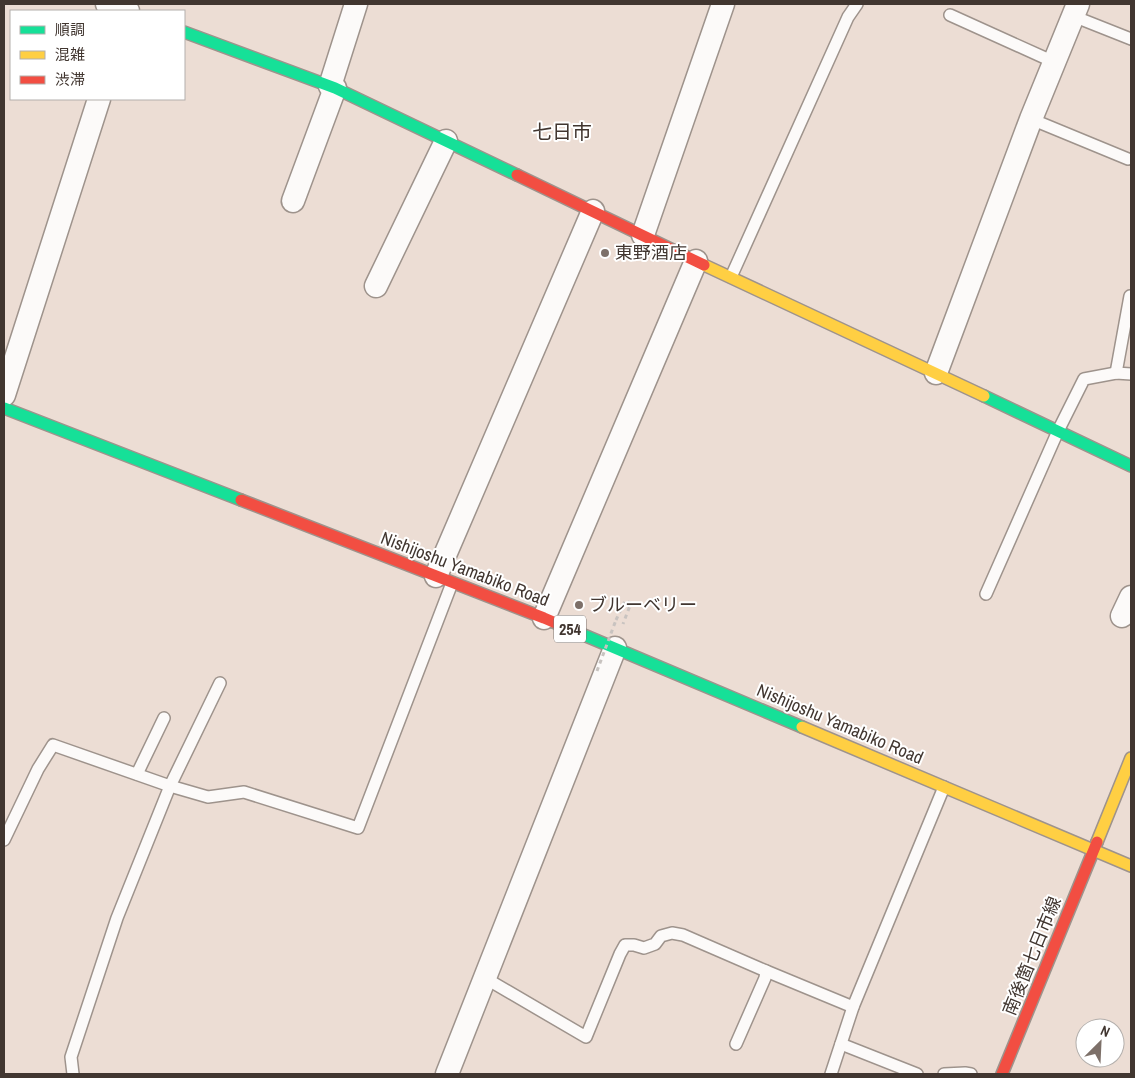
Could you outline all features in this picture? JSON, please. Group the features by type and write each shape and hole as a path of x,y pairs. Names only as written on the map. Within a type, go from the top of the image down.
{"main road":[{"path":"185,32 333,87 731,278 1131,466"},
{"name":"Nishijoshu Yamabiko Road","path":"4,408 544,618 618,639 944,787 1131,866"},
{"name":"南後箇七日市線","path":"1002,1074 1131,758"}],"street":[{"path":"107,4 125,10"},
{"path":"293,201 333,87 356,4"},
{"path":"643,235 723,4"},
{"path":"936,373 1031,119 1076,10"},
{"path":"4,395 98,100"},
{"path":"376,286 446,141"},
{"path":"444,580 594,211"},
{"path":"544,618 696,261"},
{"path":"447,1074 618,639"}],"lane":[{"path":"731,278 848,17 857,4"},
{"path":"1076,10 1131,39"},
{"path":"950,15 1054,62"},
{"path":"1031,119 1128,159"},
{"path":"1116,373 1130,296"},
{"path":"986,594 1058,431 1084,379 1116,373 1131,374"},
{"path":"4,840 38,769 53,745 170,786 208,797 244,792 358,828 444,580"},
{"path":"73,1074 71,1057 116,918 170,786 220,683"},
{"path":"137,774 164,718"},
{"path":"831,1074 853,1007 944,787"},
{"path":"485,978 586,1037 625,945 644,948 655,944 661,936 672,933 683,935 853,1007"},
{"path":"736,1044 766,978 766,971"},
{"path":"841,1044 917,1074"},
{"path":"944,1074 970,1074"}],"path":[{"path":"597,671 625,601 630,603 618,639"}],"traffic: fast":[{"path":"185,32 335,88 517,175"},
{"path":"984,396 1131,466"},
{"path":"4,408 241,500"},
{"path":"579,633 802,727"}],"traffic: slow":[{"path":"704,265 984,396"},
{"path":"802,727 1131,866"},
{"path":"1097,842 1131,758"}],"traffic: jam":[{"path":"517,175 704,265"},
{"path":"241,500 579,633"},
{"path":"1002,1074 1097,842"}],"place":[{"name":"東野酒店","path":"605,253"},
{"name":"ブルーベリー","path":"579,605"}],"district":[{"name":"七日市","path":"562,132"}]}
